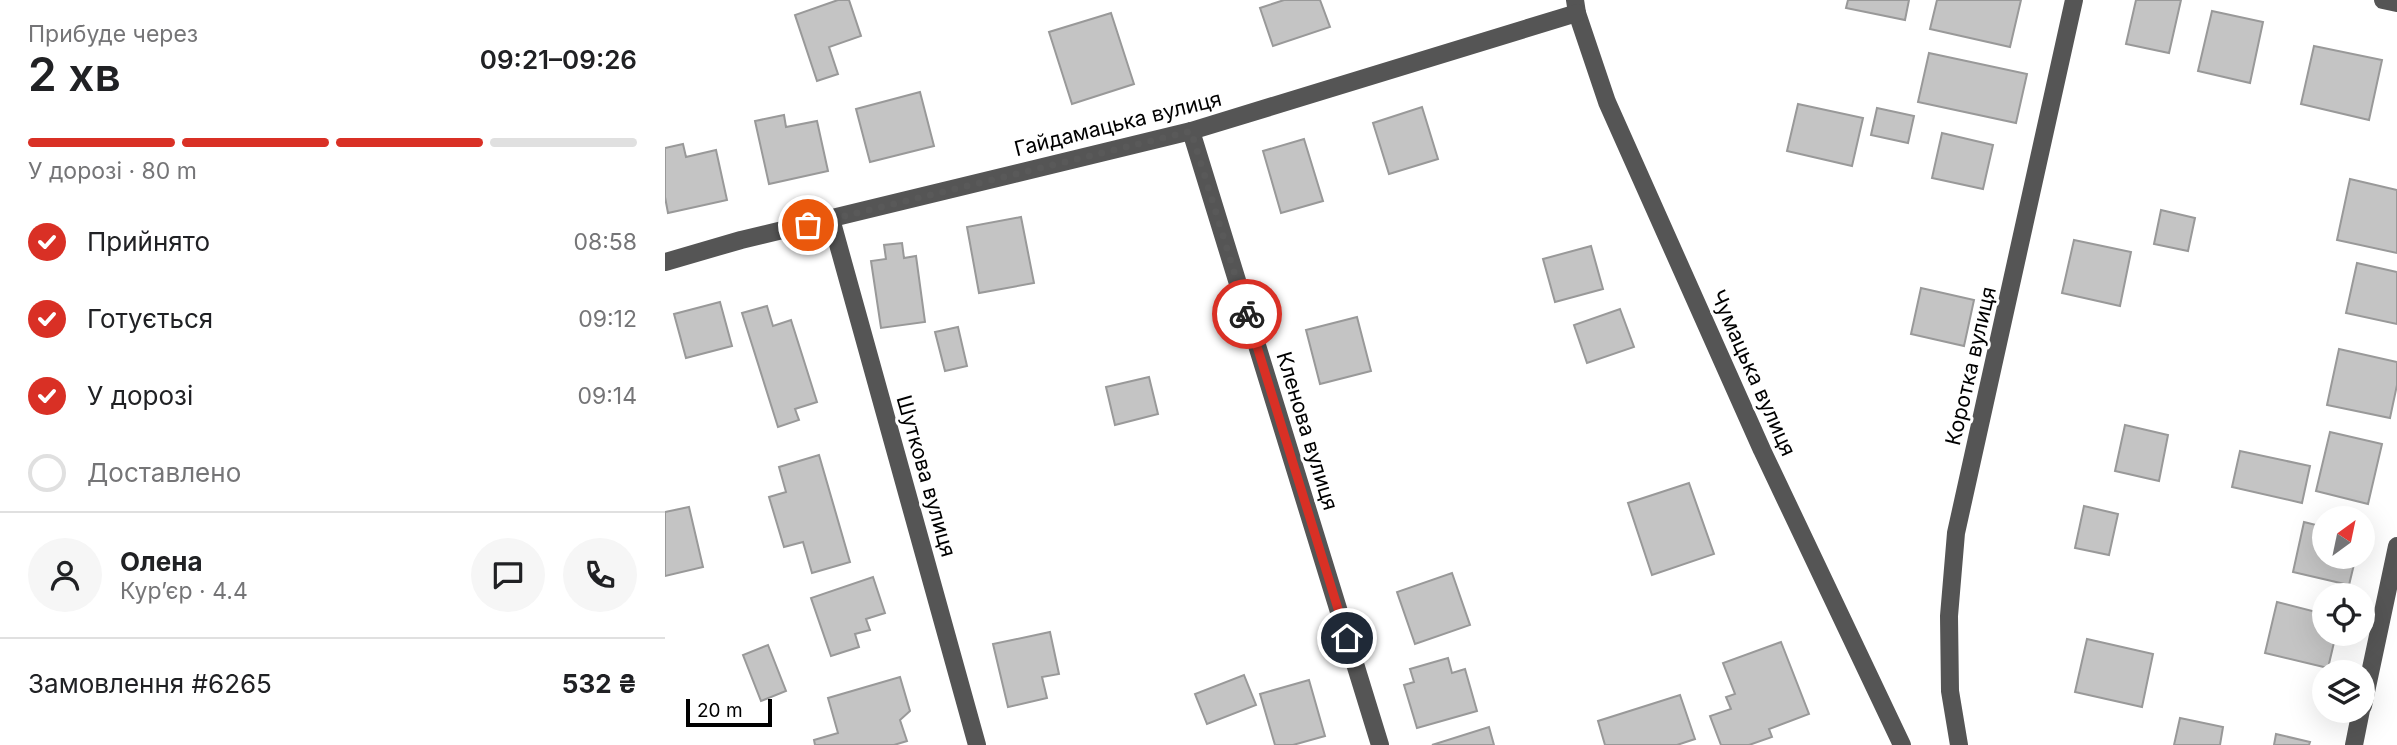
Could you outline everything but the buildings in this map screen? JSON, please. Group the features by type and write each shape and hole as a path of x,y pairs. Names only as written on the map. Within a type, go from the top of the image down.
{"street":[{"name":"Коротка вулиця","path":"1959,745 1950,691 1949,616 1956,533 2074,0"},
{"path":"2383,0 2397,3"},
{"name":"Гайдамацька вулиця","path":"665,262 741,240 1191,131 1576,6"},
{"name":"Чумацька вулиця","path":"1576,6 1607,102 1618,127 1762,450 1902,745"},
{"name":"Кленова вулиця","path":"1191,131 1380,745"},
{"name":"Шуткова вулиця","path":"831,219 977,745"},
{"path":"2372,660 2397,546"},
{"path":"2354,745 2359,723"}],"way so far":[{"path":"808,225 1191,131 1247,314"}],"route":[{"path":"1247,314 1347,638"}]}
